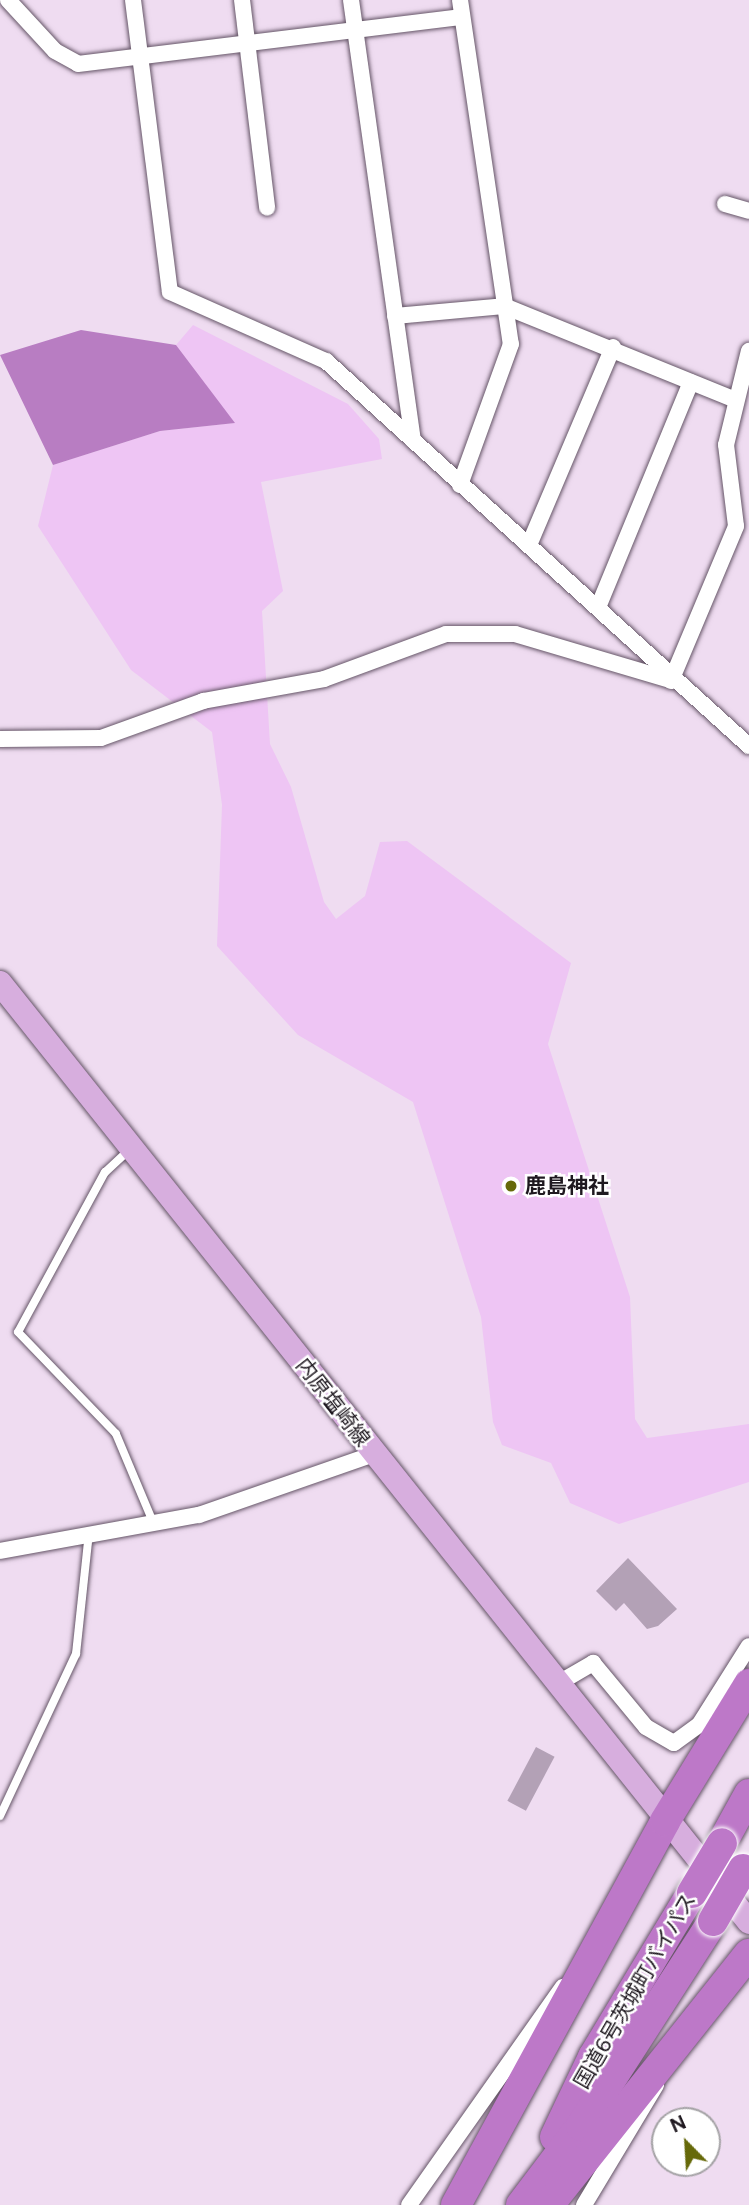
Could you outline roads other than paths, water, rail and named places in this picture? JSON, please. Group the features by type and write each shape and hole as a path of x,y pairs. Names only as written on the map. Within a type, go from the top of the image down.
{"highway":[{"path":"456,2205 601,1948 665,1821 749,1684"},
{"name":"国道6号茨城町バイパス","path":"533,2201 593,2057 749,1794"},
{"name":"国道6号茨城町バイパス","path":"533,2201 713,1921 746,1863"},
{"path":"533,2201 660,2063 749,1954"}],"main road":[{"name":"内原塩崎線","path":"0,984 665,1821 749,1922"}],"street":[{"path":"8,0 55,51 78,64 462,17"},
{"path":"23,0 25,19"},
{"path":"133,0 170,292 326,360 460,485 599,605 671,681 749,746"},
{"path":"242,0 267,208"},
{"path":"351,0 413,440"},
{"path":"460,0 511,344 460,485"},
{"path":"725,204 749,211"},
{"path":"395,316 504,306 612,347 733,399"},
{"path":"529,545 612,347"},
{"path":"671,681 736,526 725,462 733,399 749,351"},
{"path":"599,605 691,382"},
{"path":"0,739 101,738 203,701 324,679 446,634 515,634 671,681"},
{"path":"0,1551 247,1501 374,1454"},
{"path":"557,1684 593,1663 646,1727 674,1743 699,1725 749,1646"},
{"path":"409,2205 553,1997 601,1948"},
{"path":"584,2205 649,2105 660,2063"}],"lane":[{"path":"131,1147 105,1172 18,1332 116,1434 153,1522"},
{"path":"0,1816 76,1654 89,1533"}],"place":[{"name":"鹿島神社","path":"511,1186"}]}
